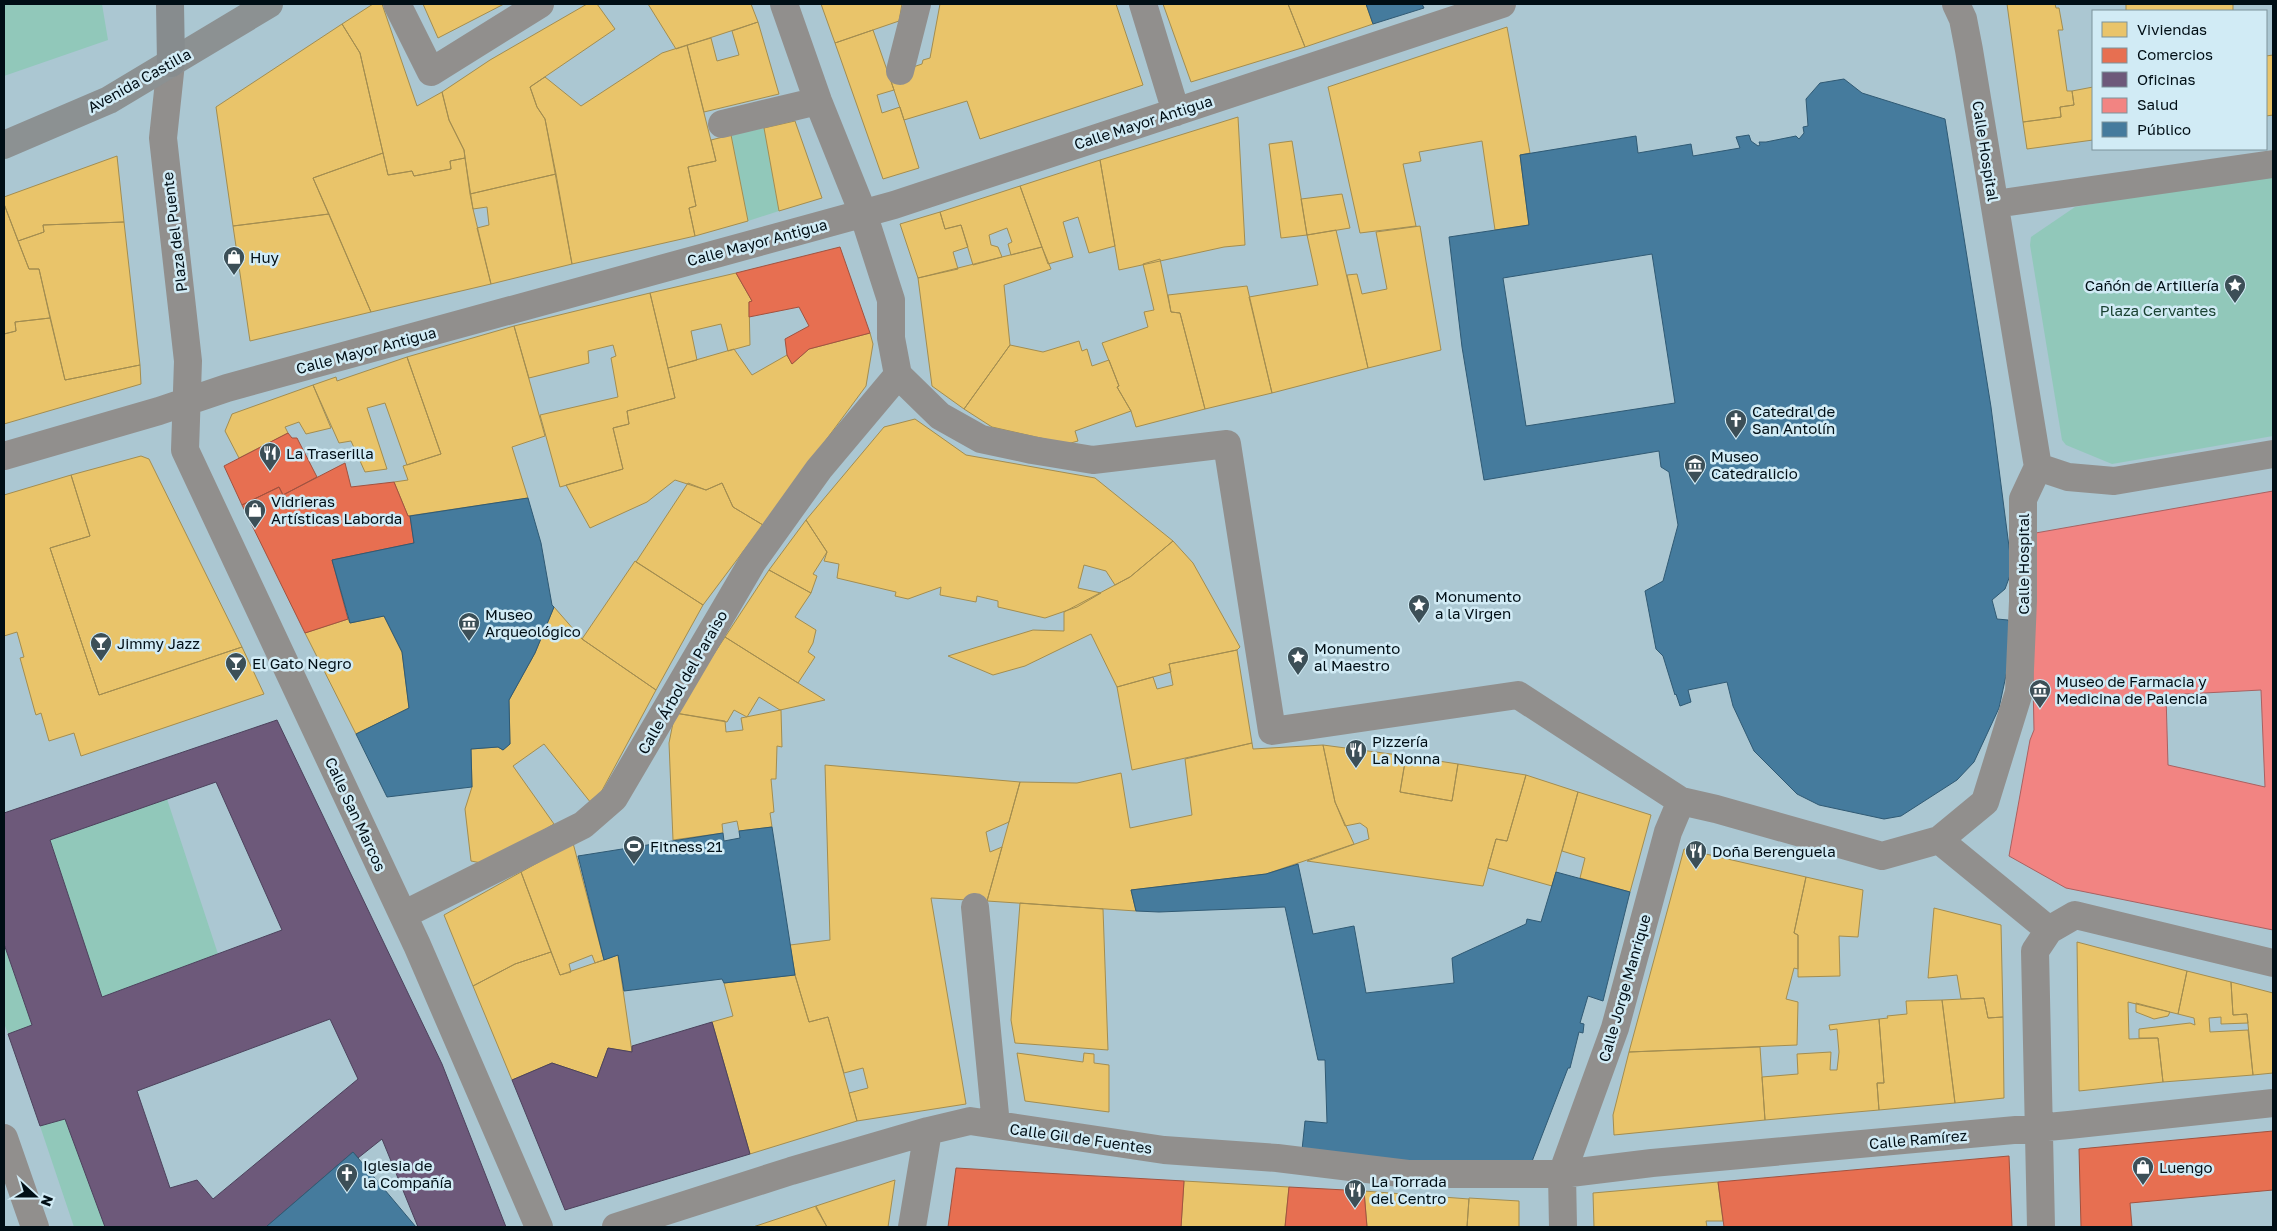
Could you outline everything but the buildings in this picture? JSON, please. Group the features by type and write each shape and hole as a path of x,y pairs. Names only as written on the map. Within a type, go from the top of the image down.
{"highway":[{"path":"170,4 171,63"}],"main road":[{"name":"Avenida Castilla","path":"4,145 109,100 269,4"}],"street":[{"path":"397,4 432,72 540,4"},
{"path":"784,4 818,100 863,213 891,300 891,338 898,375 940,416 980,439 1049,454 1093,460 1227,444 1272,731 1518,695 1681,801"},
{"path":"900,71 917,4"},
{"path":"1142,4 1176,112"},
{"name":"Calle Mayor Antigua","path":"4,456 158,411 186,400 894,205 1502,4"},
{"name":"Calle Hospital","path":"1681,801 1716,809 1882,856 1940,840 1985,802 2018,692 2023,601 2023,499 2038,467 1969,50 1963,19 1956,4"},
{"name":"Plaza del Puente","path":"171,63 163,138 188,361 186,400"},
{"path":"722,124 818,100"},
{"path":"1995,204 2273,164"},
{"name":"Calle Árbol del Paraiso","path":"403,915 583,825 614,798 753,561 819,469 898,375"},
{"name":"Calle San Marcos","path":"186,400 185,450 403,915 539,1227"},
{"path":"2038,467 2068,477 2114,482 2273,454"},
{"name":"Calle Jorge Manrique","path":"1562,1174 1615,1028 1668,832 1681,801"},
{"path":"1940,840 2049,930"},
{"path":"975,907 996,1125"},
{"path":"2041,1227 2036,951 2049,930 2076,915 2273,963"},
{"name":"Calle Ramírez","path":"1562,1174 1652,1163 2039,1128 2273,1103"},
{"name":"Calle Gil de Fuentes","path":"616,1227 791,1171 928,1131 970,1121 1164,1150 1277,1158 1408,1174 1562,1174"},
{"path":"912,1227 928,1131"},
{"path":"4,1138 35,1227"},
{"path":"1562,1174 1563,1227"}],"green space":[{"path":"4,4 102,4 108,40 4,76"},
{"path":"764,128 779,211 748,221 731,135"},
{"name":"Plaza Cervantes","path":"2273,173 2273,436 2112,464 2066,445 2062,440 2030,245 2031,237 2075,207"},
{"path":"167,799 218,954 102,997 50,840"},
{"path":"4,944 32,1025 8,1034 4,1023"},
{"path":"65,1119 105,1227 74,1227 40,1126"}],"place":[{"name":"Huy","path":"234,276"},
{"name":"Cañón de Artillería","path":"2235,304"},
{"name":"Catedral de San Antolín","path":"1736,439"},
{"name":"La Traserilla","path":"270,472"},
{"name":"Museo Catedralicio","path":"1695,484"},
{"name":"Vidrieras Artísticas Laborda","path":"255,529"},
{"name":"Monumento a la Virgen","path":"1419,624"},
{"name":"Museo Arqueológico","path":"469,642"},
{"name":"Jimmy Jazz","path":"101,662"},
{"name":"Monumento al Maestro","path":"1298,676"},
{"name":"El Gato Negro","path":"236,682"},
{"name":"Museo de Farmacia y Medicina de Palencia","path":"2040,709"},
{"name":"Pizzería La Nonna","path":"1356,769"},
{"name":"Fitness 21","path":"634,865"},
{"name":"Doña Berenguela","path":"1696,870"},
{"name":"Luengo","path":"2143,1186"},
{"name":"Iglesia de la Compañía","path":"347,1193"},
{"name":"La Torrada del Centro","path":"1355,1209"}]}
